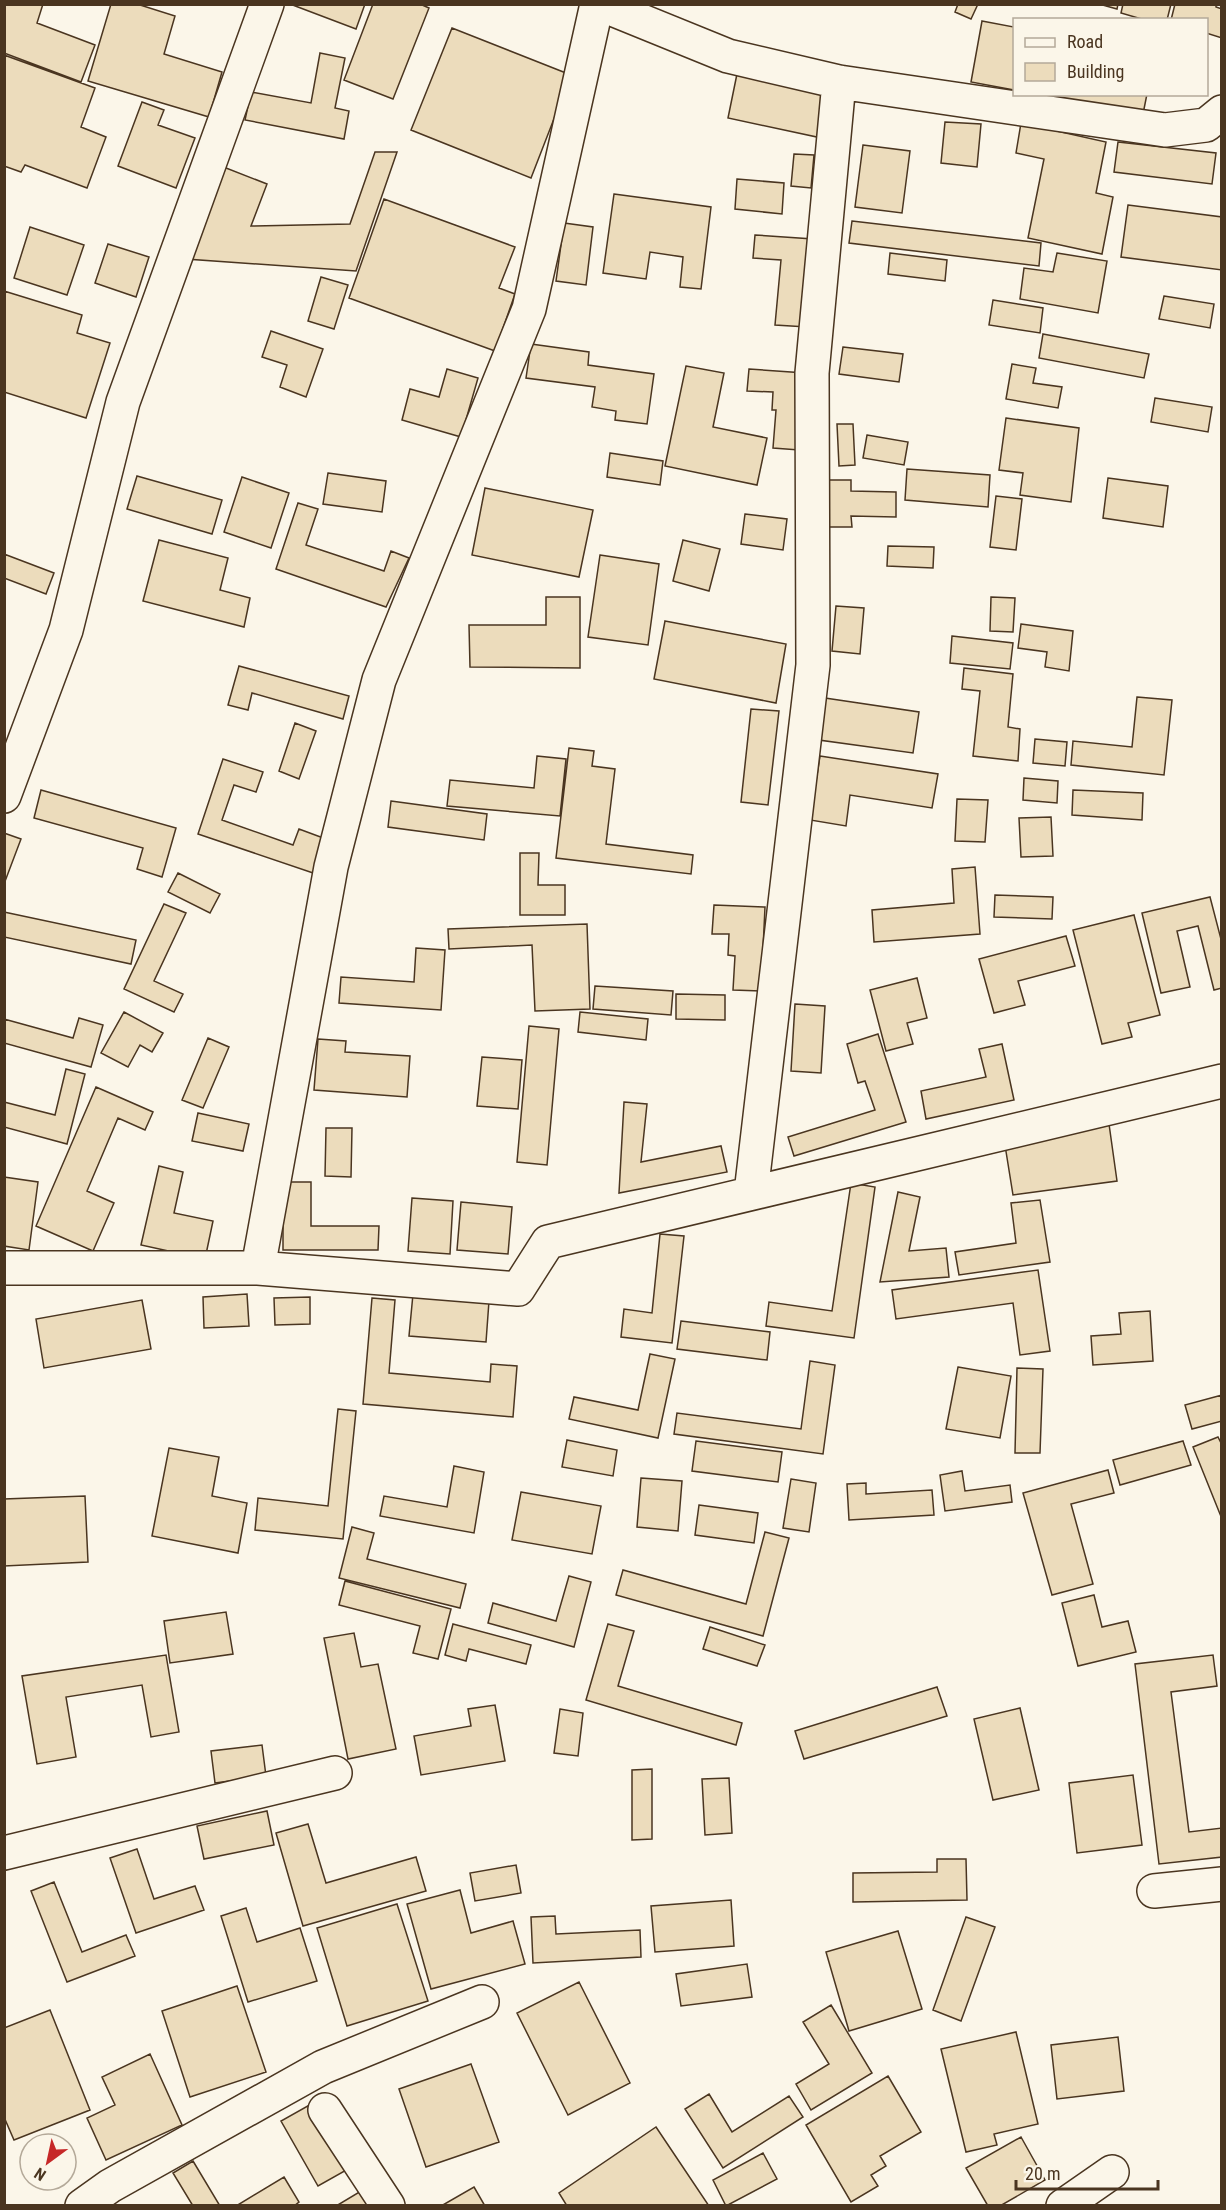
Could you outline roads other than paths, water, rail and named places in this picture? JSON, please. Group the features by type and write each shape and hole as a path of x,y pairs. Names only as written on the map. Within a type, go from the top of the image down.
{"street":[{"path":"4,796 66,630 123,402 267,4"},
{"path":"258,1268 331,867 379,680 530,309 599,4 728,56 839,82 1165,130 1206,125 1221,112"},
{"path":"751,1193 813,665 812,373 839,82"},
{"path":"4,1268 258,1268 518,1289 548,1242 1221,1081"},
{"path":"4,1853 335,1773"},
{"path":"1154,1891 1221,1884"},
{"path":"82,2205 110,2186 323,2067 482,2002"},
{"path":"325,2110 388,2205"},
{"path":"1063,2205 1112,2172"}]}
